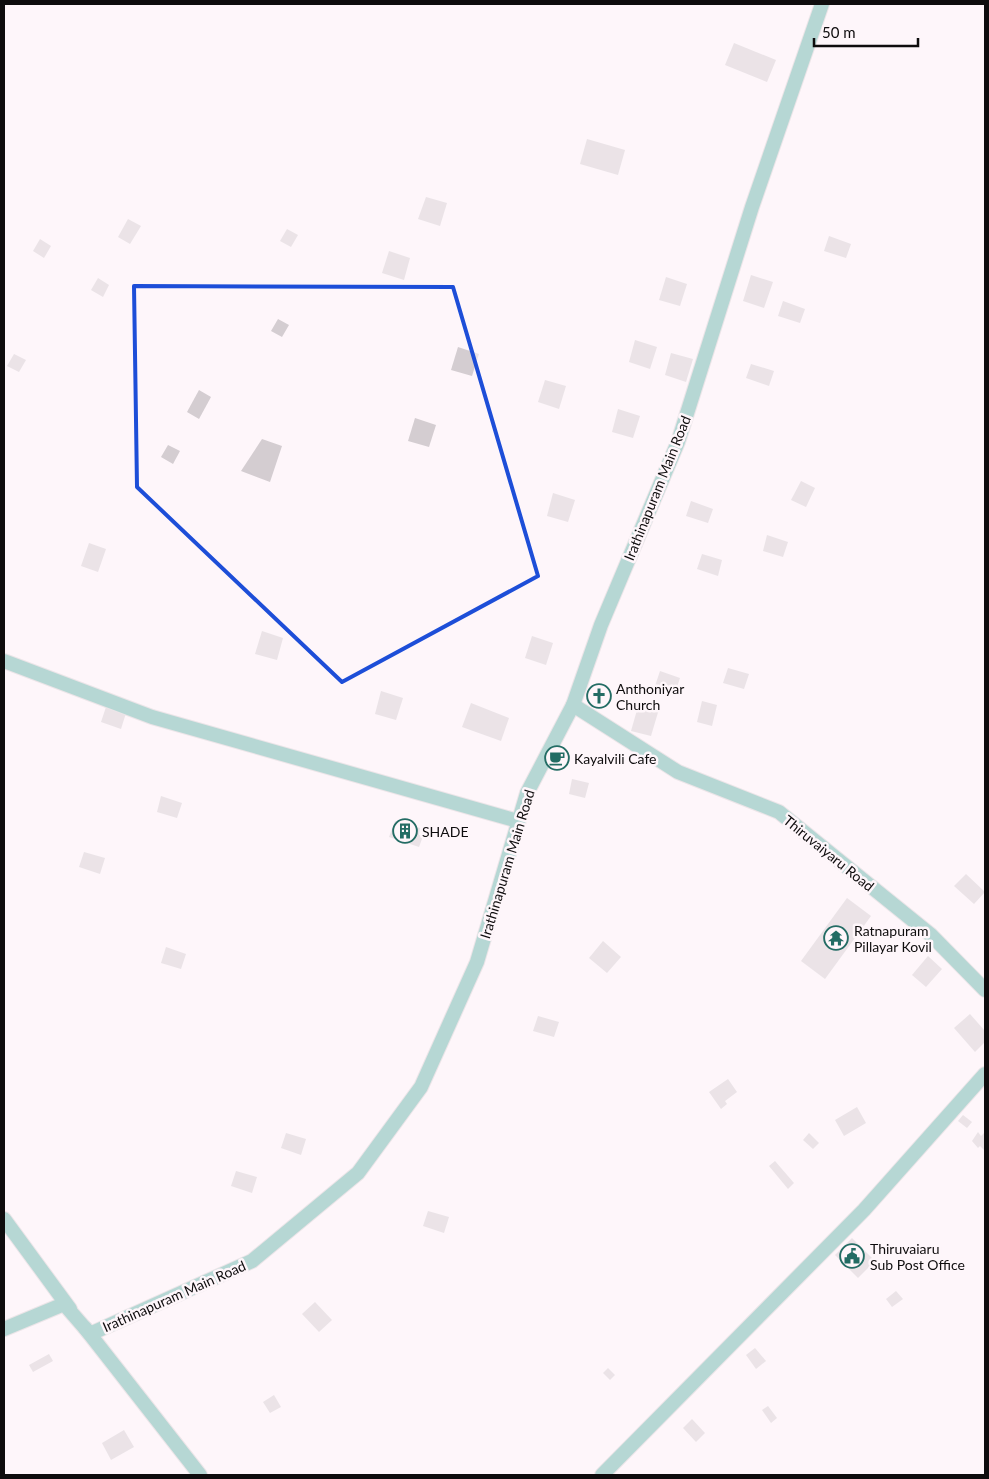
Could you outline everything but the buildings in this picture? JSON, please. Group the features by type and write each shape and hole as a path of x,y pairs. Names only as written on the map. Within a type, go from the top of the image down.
{"street":[{"name":"Irathinapuram Main Road","path":"4,1329 64,1304 90,1334 252,1261 358,1173 421,1087 477,962 528,792 572,705 601,625 678,442 752,207 822,4"},
{"path":"4,661 152,717 518,821"},
{"name":"Thiruvaiyaru Road","path":"572,705 678,772 779,812 931,935 985,990"},
{"path":"602,1475 864,1210 985,1074"},
{"path":"4,1219 75,1316 200,1475"}],"highlighted area":[{"path":"134,286 453,287 538,576 342,682 137,487"}],"place":[{"name":"Anthoniyar Church","path":"599,696"},
{"name":"Kayalvili Cafe","path":"557,758"},
{"name":"SHADE","path":"405,831"},
{"name":"Ratnapuram Pillayar Kovil","path":"836,938"},
{"name":"Thiruvaiaru Sub Post Office","path":"852,1256"}]}
